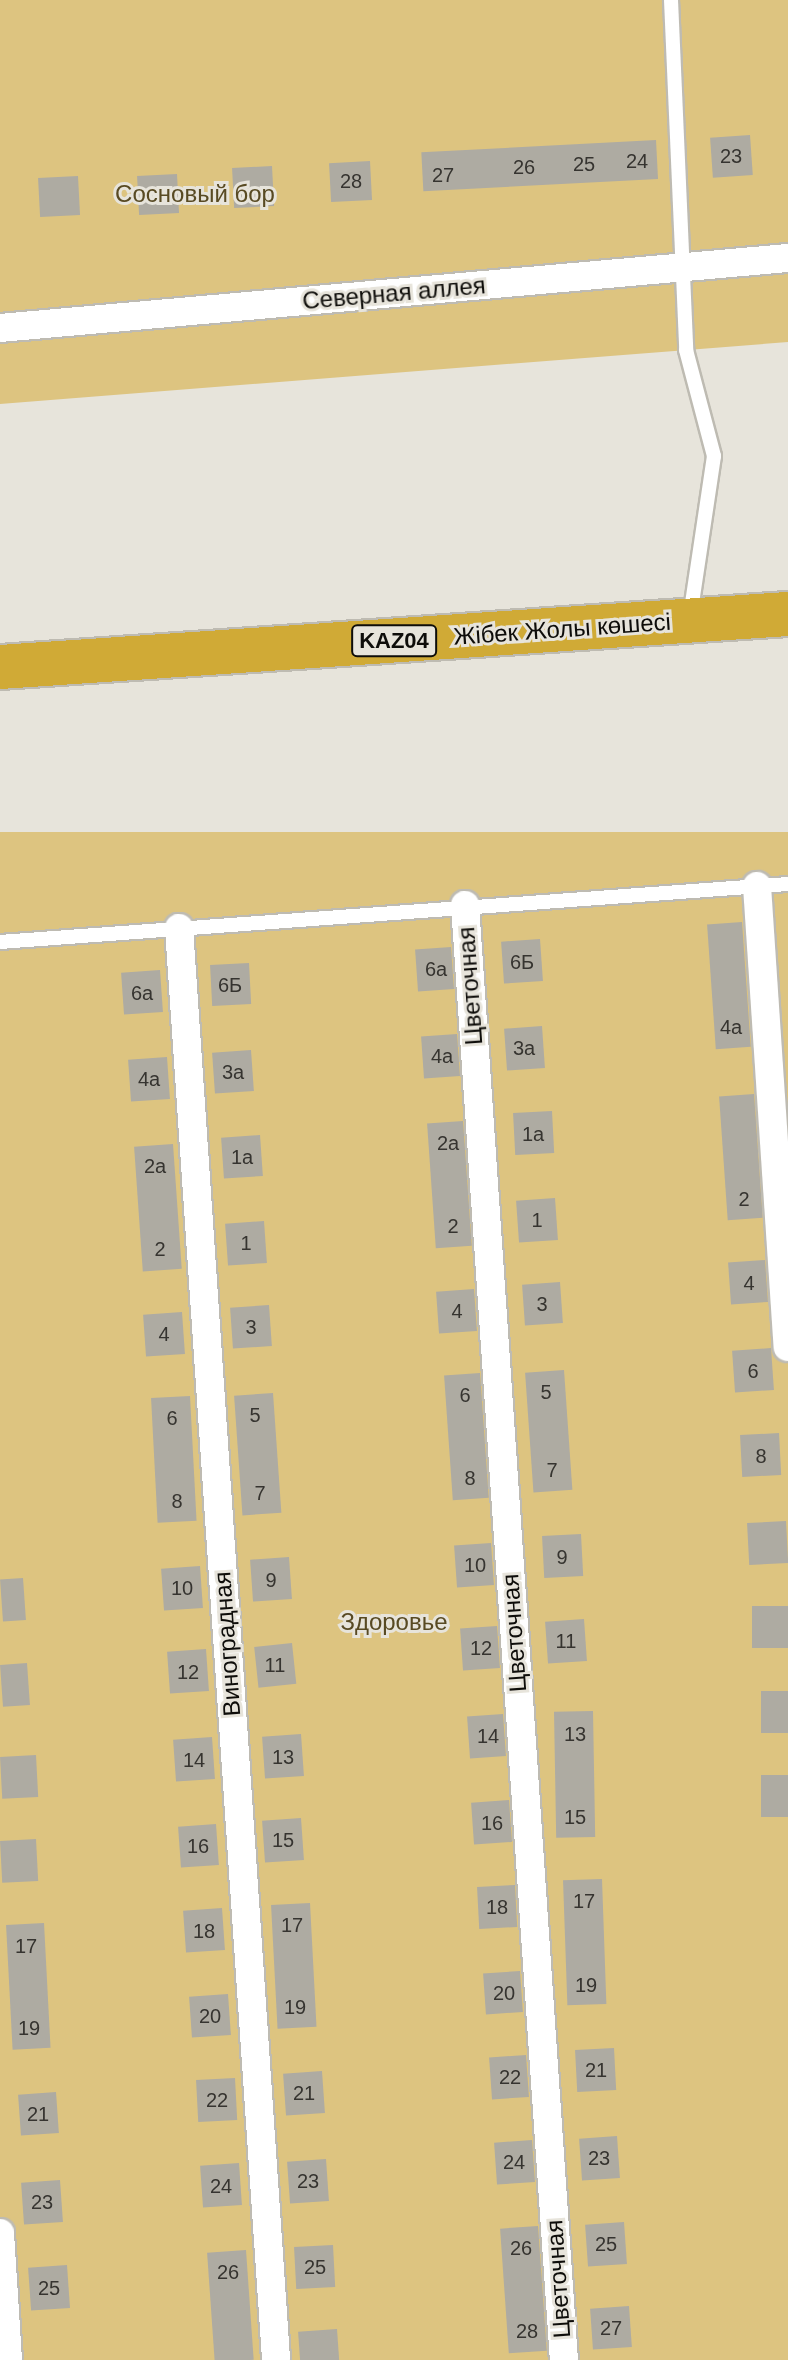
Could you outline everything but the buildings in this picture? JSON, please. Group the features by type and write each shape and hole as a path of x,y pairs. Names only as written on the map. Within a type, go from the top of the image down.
{"highway":[{"name":"Жібек Жолы көшесі","path":"0,667 788,614"}],"street":[{"name":"Северная аллея","path":"0,328 788,258"},
{"path":"757,886 788,1347"},
{"name":"Цветочная","path":"465,905 564,2360"},
{"name":"Виноградная","path":"179,928 276,2360"},
{"path":"0,2233 8,2360"}],"lane":[{"path":"671,0 686,266 686,350 714,456 690,621"},
{"path":"0,942 465,905 788,884"}],"green space":[{"name":"Сосновый бор","path":"0,0 788,0 788,342 0,404"},
{"name":"Здоровье","path":"0,832 788,832 788,2360 0,2360"}]}
